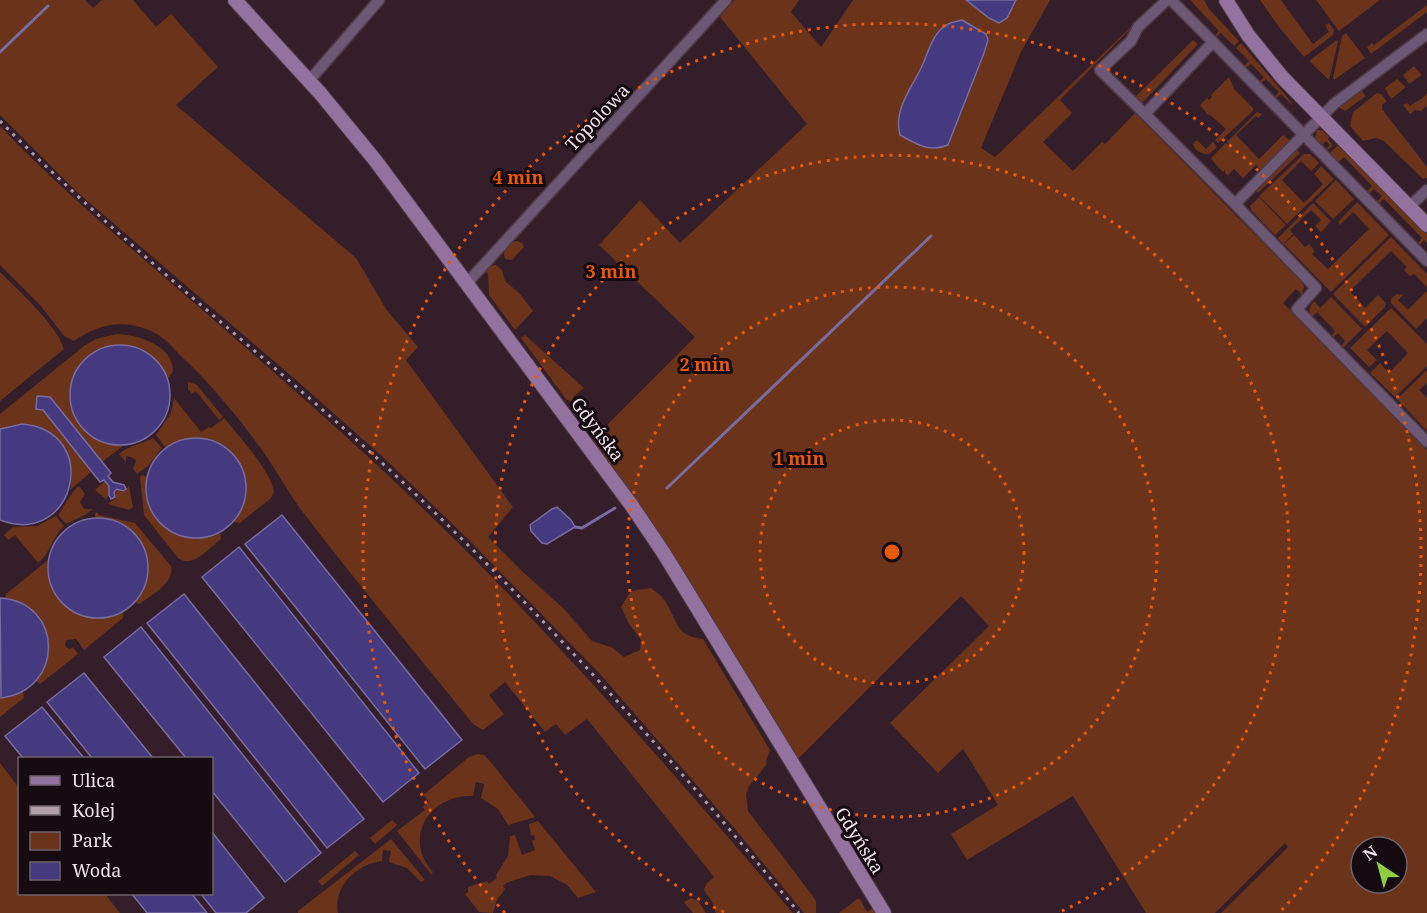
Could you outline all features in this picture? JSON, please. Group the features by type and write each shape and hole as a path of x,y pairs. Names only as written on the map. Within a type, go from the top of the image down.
{"main road":[{"name":"Gdyńska","path":"235,0 309,81 375,160 651,534 884,913"},
{"path":"1226,0 1259,50 1427,225"}],"street":[{"path":"309,81 379,0"},
{"name":"Topolowa","path":"467,283 726,0"},
{"path":"1167,0 1138,27 1131,41 1100,70 1316,288 1297,309 1427,442"},
{"path":"1172,0 1427,261"},
{"path":"1235,204 1341,99 1427,34"},
{"path":"1145,114 1212,42"},
{"path":"1408,207 1427,190"}],"green space":[{"path":"0,0 85,0 93,8 102,0 133,0 156,27 171,14 218,67 176,105 356,258 386,309 418,347 406,360 513,507 488,537 564,609 592,641 611,647 624,657 640,650 641,640 629,624 621,607 631,591 651,588 664,599 682,631 687,635 703,639 770,750 767,764 749,786 746,794 748,811 816,901 816,913 804,913 735,829 600,674 470,541 385,459 77,192 0,115"},
{"path":"734,0 799,0 791,12 821,47 853,0 1050,0 1021,52 981,148 995,157 1159,0 1060,100 1072,113 1043,142 1073,171 1102,142 1105,144 1135,113 1302,282 1304,287 1302,295 1296,289 1283,303 1427,450 1427,913 1221,913 1288,847 1285,843 1215,913 1146,913 1073,796 967,860 951,834 998,805 963,749 938,773 890,723 989,626 961,596 798,759 642,508 592,440 695,337 599,245 640,200 680,243 807,124 720,17"},
{"path":"1190,0 1204,0 1209,9 1239,41 1234,46 1221,33 1215,38 1219,31"},
{"path":"1260,0 1281,0 1313,44 1329,32 1325,25 1329,23 1334,30 1333,35 1304,57"},
{"path":"1316,0 1380,0 1339,31"},
{"path":"1427,5 1427,12 1371,54 1367,47 1372,43 1374,45"},
{"path":"1346,33 1365,58 1334,80 1342,36"},
{"path":"1193,40 1198,44 1141,104 1133,99"},
{"path":"1337,40 1338,42 1329,80 1309,61"},
{"path":"1241,43 1292,105 1281,94 1273,98 1279,92 1266,79 1258,83 1264,77 1251,64 1245,69 1243,67 1249,61 1236,48"},
{"path":"1414,66 1422,75 1409,84 1403,75"},
{"path":"1229,77 1234,89 1253,108 1253,111 1218,143 1215,140 1226,129 1208,115 1200,105 1207,98 1209,100"},
{"path":"1397,79 1406,87 1391,99 1385,88"},
{"path":"1361,90 1366,96 1345,111 1339,107"},
{"path":"1377,93 1387,101 1382,105 1382,109 1427,167 1427,178 1423,179 1384,141 1376,138 1363,141 1350,126 1353,112"},
{"path":"1427,93 1427,106 1421,111 1415,110 1410,114 1403,105 1407,103 1410,106"},
{"path":"1257,112 1262,114 1258,118 1256,116 1236,135 1259,159 1282,136 1284,135 1291,142 1262,171 1256,165 1243,178 1234,169 1228,175 1236,183 1211,159 1226,143 1229,145 1227,142"},
{"path":"0,126 83,206 325,418 432,517 591,682 793,913 716,913 704,890 706,884 714,877 587,719 565,735 556,724 545,732 505,682 489,695 504,714 483,730 473,724 320,535 234,413 163,338 145,328 124,324 93,330 74,341 64,336 40,305 0,265"},
{"path":"1317,130 1322,130 1333,145 1328,150 1330,145 1326,141 1322,145 1326,152 1315,139"},
{"path":"1197,140 1206,149 1213,142 1217,147 1209,154 1201,153 1193,143"},
{"path":"1338,145 1427,233 1427,243 1424,240 1419,246 1417,244 1422,238 1384,199 1376,203 1382,196 1374,189 1368,195 1366,192 1372,186 1344,157 1337,163 1329,154"},
{"path":"1297,150 1300,153 1258,193 1256,191"},
{"path":"1304,154 1310,154 1319,163 1311,171 1301,161 1282,180 1304,203 1323,184 1314,174 1321,166 1334,179 1287,224 1259,196"},
{"path":"1336,180 1354,199 1333,219 1315,201"},
{"path":"1259,197 1286,225 1275,235 1251,210 1250,206"},
{"path":"1357,202 1389,235 1331,292 1284,244 1294,235 1305,247 1309,244 1315,251 1312,254 1328,269 1369,229 1353,212 1340,225 1338,222"},
{"path":"1313,203 1331,221 1321,232 1315,226 1321,220 1311,210 1290,230 1293,234 1283,244 1278,238"},
{"path":"1391,237 1427,274 1427,287 1414,274 1410,276 1404,270 1407,267 1391,251 1350,291 1365,308 1378,295 1386,303 1385,307 1365,327 1333,294"},
{"path":"517,241 524,247 512,260 505,259 506,248"},
{"path":"496,265 502,270 505,281 519,293 533,311 515,330 489,295 488,274 485,270"},
{"path":"0,272 54,329 64,349 0,401"},
{"path":"1427,291 1427,318 1416,329 1391,303 1391,299 1397,294 1403,295 1398,300 1408,310"},
{"path":"1331,297 1362,329 1342,349 1340,347 1345,341 1338,333 1332,339 1330,337 1335,331 1317,312 1311,318 1310,307 1314,301 1320,308"},
{"path":"1391,308 1427,344 1427,366 1395,397 1370,373 1380,363 1389,373 1408,353 1387,331 1367,350 1377,360 1369,367 1350,348"},
{"path":"116,334 144,339 161,348 172,362 173,371 168,379 155,360 139,349 121,345 103,349 87,358 76,372 70,391 73,413 113,445 123,446 102,462 50,398 43,410 92,471 70,490 72,474 69,459 63,446 54,436 30,425 15,425 0,429 0,414 84,346 96,339"},
{"path":"525,335 584,388 573,397 573,403 566,399 521,338"},
{"path":"1427,370 1427,383 1419,390 1427,398 1427,431 1397,399"},
{"path":"188,382 196,384 223,417 219,420 196,391 192,394 188,389"},
{"path":"174,398 201,432 224,418 267,474 274,492 271,498 240,523 233,522 243,504 245,486 242,469 233,455 220,445 204,439 186,440 166,448 156,435 171,413"},
{"path":"153,438 162,448 148,466 137,474 133,469 136,461 134,458 126,456 126,462 119,454"},
{"path":"142,475 147,477 154,512 167,529 186,537 197,538 220,532 221,539 195,559 184,561 178,558 144,515 140,477"},
{"path":"105,481 109,486 110,494 106,499 95,490"},
{"path":"79,486 85,494 80,502 84,509 93,509 66,524 58,515"},
{"path":"129,486 133,507 129,510 108,504 116,498 115,492 118,490 123,492"},
{"path":"97,512 99,515 135,523 171,566 170,577 166,582 157,592 141,603 138,604 135,601 143,587 147,573 147,559 143,546 136,535 125,526 111,520 95,518"},
{"path":"56,516 64,526 38,563 15,535 8,540 4,535 13,527 37,526"},
{"path":"48,560 53,588 60,600 70,609 81,615 94,617 108,616 123,611 123,618 84,650 76,639 67,640 66,647 70,649 73,647 78,654 40,684 36,681 48,638 43,624 5,598 6,594"},
{"path":"23,691 24,698 0,717 0,698"},
{"path":"477,754 484,755 489,760 535,817 508,825 498,809 481,798 484,784 476,782 473,796 458,797 444,802 425,820 420,846 424,859 433,872 431,874 397,831 425,810 423,807 429,802 423,795 469,757"},
{"path":"0,763 18,787 18,895 106,895 120,913 0,913"},
{"path":"392,820 397,825 375,844 370,838"},
{"path":"538,821 596,892 578,898 567,885 550,876 531,875 503,886 505,889 497,900 493,913 479,912 465,894 468,892 468,887 487,881 489,884 497,878 496,875 508,856 510,836 515,835 522,855 535,850 532,841 535,839 534,835 531,836 529,824"},
{"path":"391,839 425,880 421,882 407,868 389,862 391,851 383,850 382,861 364,867 343,885 337,903 338,913 298,913 298,911"},
{"path":"355,851 359,855 322,886 318,881"},
{"path":"691,898 698,901 706,913 693,913 684,902"},
{"path":"860,899 867,912 873,908 876,913 839,913"}],"water":[{"path":"966,0 1016,0 1007,18 999,23"},
{"path":"962,20 986,34 988,40 948,145 929,148 900,135 901,108 938,33 946,25"},
{"path":"120,345 139,349 156,359 166,376 170,395 166,414 156,431 139,441 120,445 101,441 84,431 74,414 70,395 74,376 84,359 101,349"},
{"path":"37,396 50,397 111,473 108,476 113,482 124,485 126,489 123,491 117,489 114,492 115,497 111,499 109,486 104,480 100,482 43,410 36,409"},
{"path":"22,424 47,431 63,446 70,465 70,486 61,504 46,518 26,524 0,520 0,429"},
{"path":"196,438 215,442 232,452 242,469 246,488 242,507 232,524 215,534 196,538 177,534 160,524 150,507 146,488 150,469 160,452 177,442"},
{"path":"557,507 575,527 547,544 542,543 531,531 530,525"},
{"path":"282,515 462,740 425,769 245,544"},
{"path":"98,518 117,522 134,532 144,549 148,568 144,587 134,604 117,614 98,618 79,614 62,604 52,587 48,568 52,549 62,532 79,522"},
{"path":"239,547 419,773 383,802 202,577"},
{"path":"184,594 364,819 327,848 147,623"},
{"path":"0,598 21,603 36,614 45,629 48,647 46,664 37,680 22,692 1,698"},
{"path":"141,627 321,853 285,882 213,792 213,757 185,757 104,657"},
{"path":"84,673 152,757 91,757 47,702"},
{"path":"42,707 83,757 22,757 5,736"},
{"path":"213,833 264,898 246,913 216,913 202,895 213,895"},
{"path":"133,895 193,895 207,913 147,913"}],"waterway":[{"path":"0,52 48,6"},
{"path":"667,488 931,236"},
{"path":"575,527 582,528 615,508"}],"railway":[{"path":"0,121 92,209 380,461 491,568 545,623 649,737 799,913"}]}
